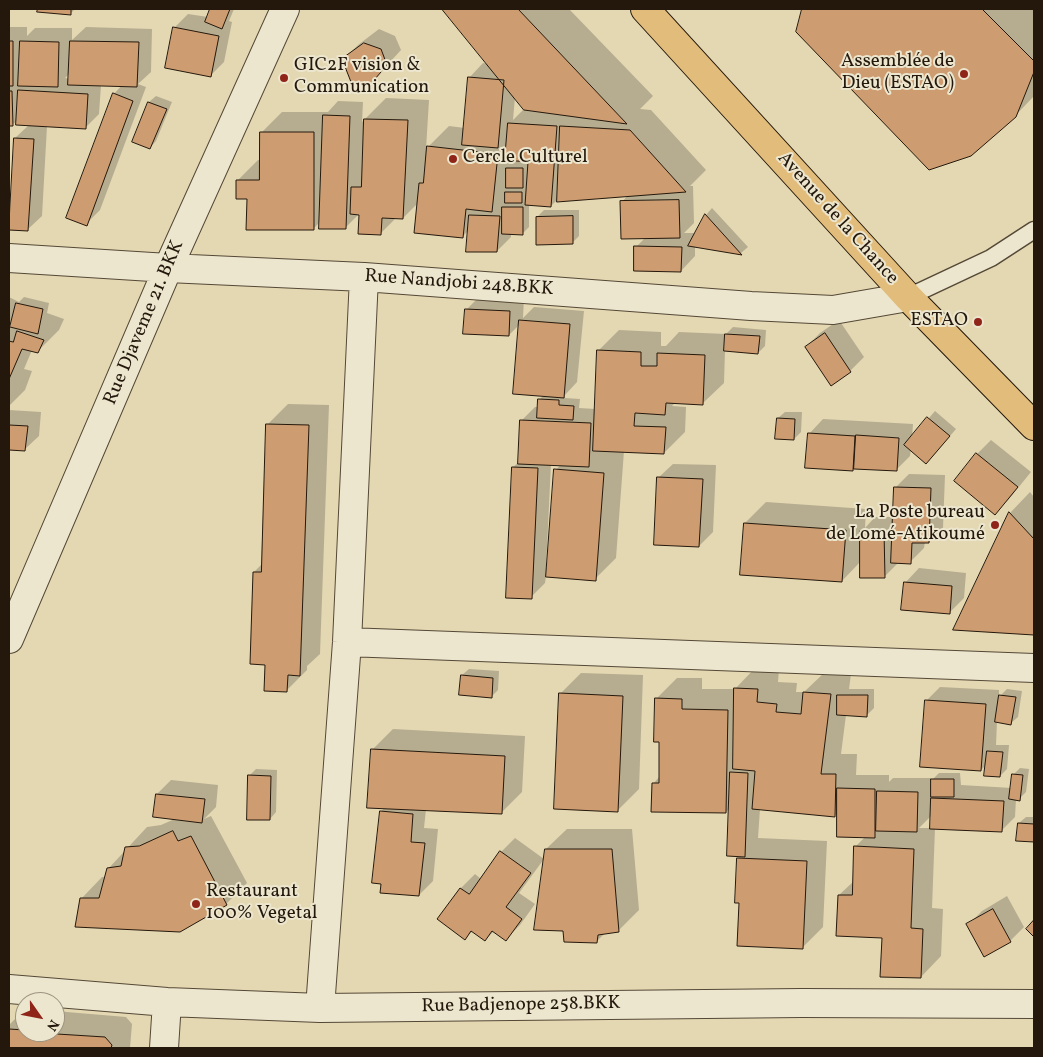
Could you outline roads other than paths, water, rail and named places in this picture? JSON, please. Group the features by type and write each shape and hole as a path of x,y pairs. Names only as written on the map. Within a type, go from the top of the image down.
{"main road":[{"name":"Avenue de la Chance","path":"645,9 908,297 1034,426"}],"street":[{"name":"Rue Djaveme 21. BKK","path":"9,639 14,612 284,9"},
{"name":"Rue Nandjobi 248.BKK","path":"9,258 364,277 751,306 833,310 908,297"},
{"path":"320,1008 347,642 364,277"},
{"path":"347,642 1034,668"},
{"name":"Rue Badjenope 258.BKK","path":"9,989 167,1002 320,1008 802,1003 1034,1004"},
{"path":"164,1048 167,1002"}],"lane":[{"path":"908,297 991,258 1034,230"}],"place":[{"name":"Assemblée de Dieu (ESTAO)","path":"964,74"},
{"name":"GIC2F vision & Communication","path":"284,78"},
{"name":"Cercle Culturel","path":"453,159"},
{"name":"ESTAO","path":"978,322"},
{"name":"La Poste bureau de Lomé-Atikoumé","path":"995,525"},
{"name":"Restaurant 100% Vegetal","path":"196,904"}]}
